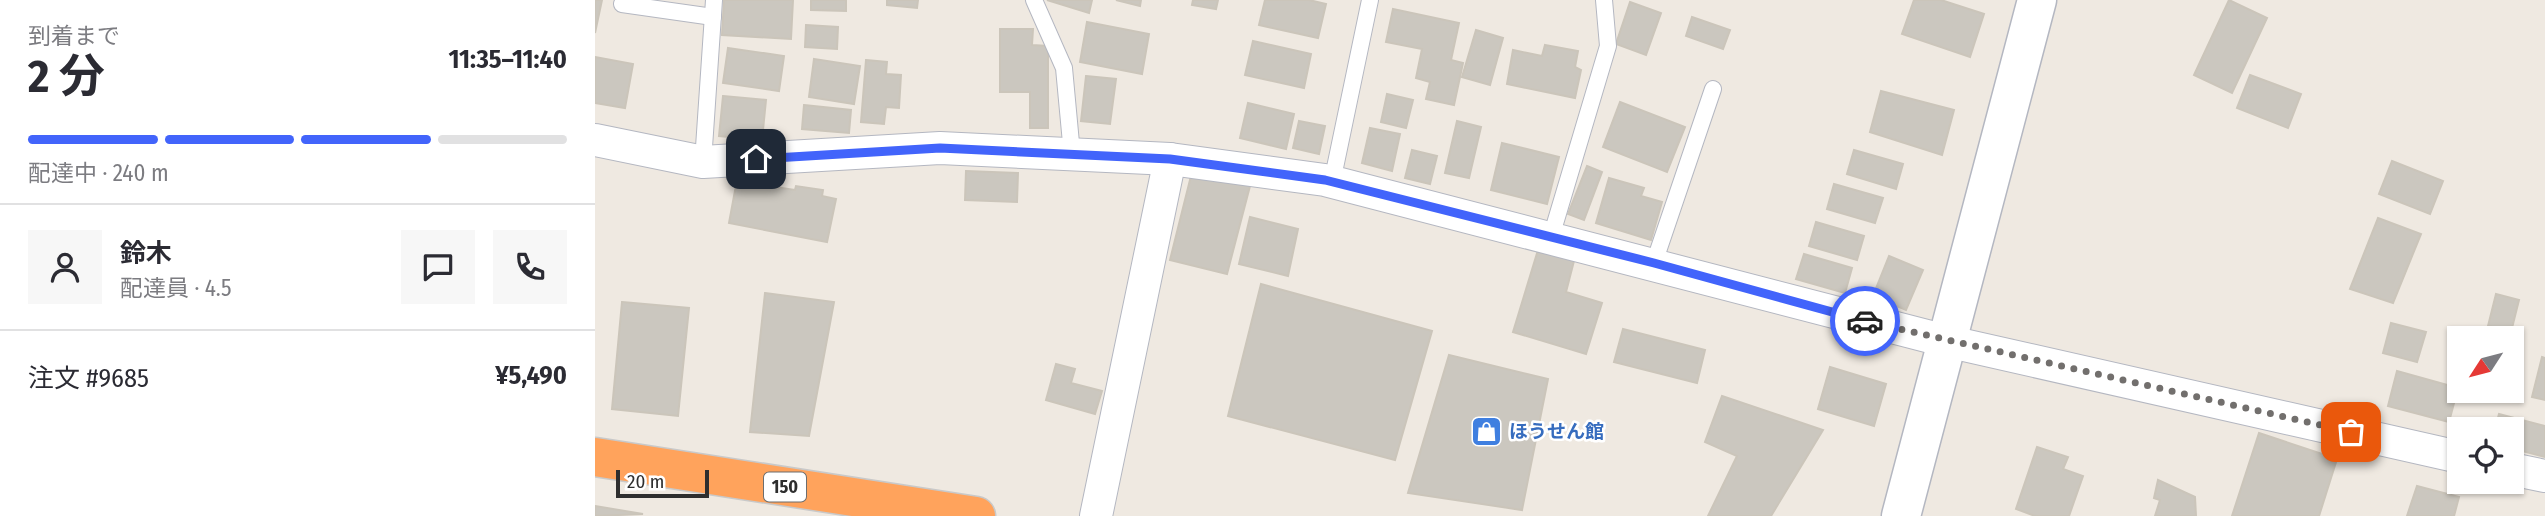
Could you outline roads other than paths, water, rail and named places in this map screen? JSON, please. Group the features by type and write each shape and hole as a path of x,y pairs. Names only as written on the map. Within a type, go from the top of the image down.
{"highway":[{"name":"150","path":"595,457 976,516"}],"street":[{"path":"1901,516 2037,0"},
{"path":"595,140 703,162 940,148 1170,159 1332,181 1946,341 2447,454"},
{"path":"1097,516 1170,159"},
{"path":"2524,471 2545,476"}],"lane":[{"path":"703,162 714,0"},
{"path":"1034,0 1064,68 1072,154"},
{"path":"1332,181 1370,0"},
{"path":"1551,237 1608,46 1604,0"},
{"path":"622,4 713,17"},
{"path":"1654,263 1713,89"}],"place":[{"name":"ほうせん館","path":"1486,431"}]}
